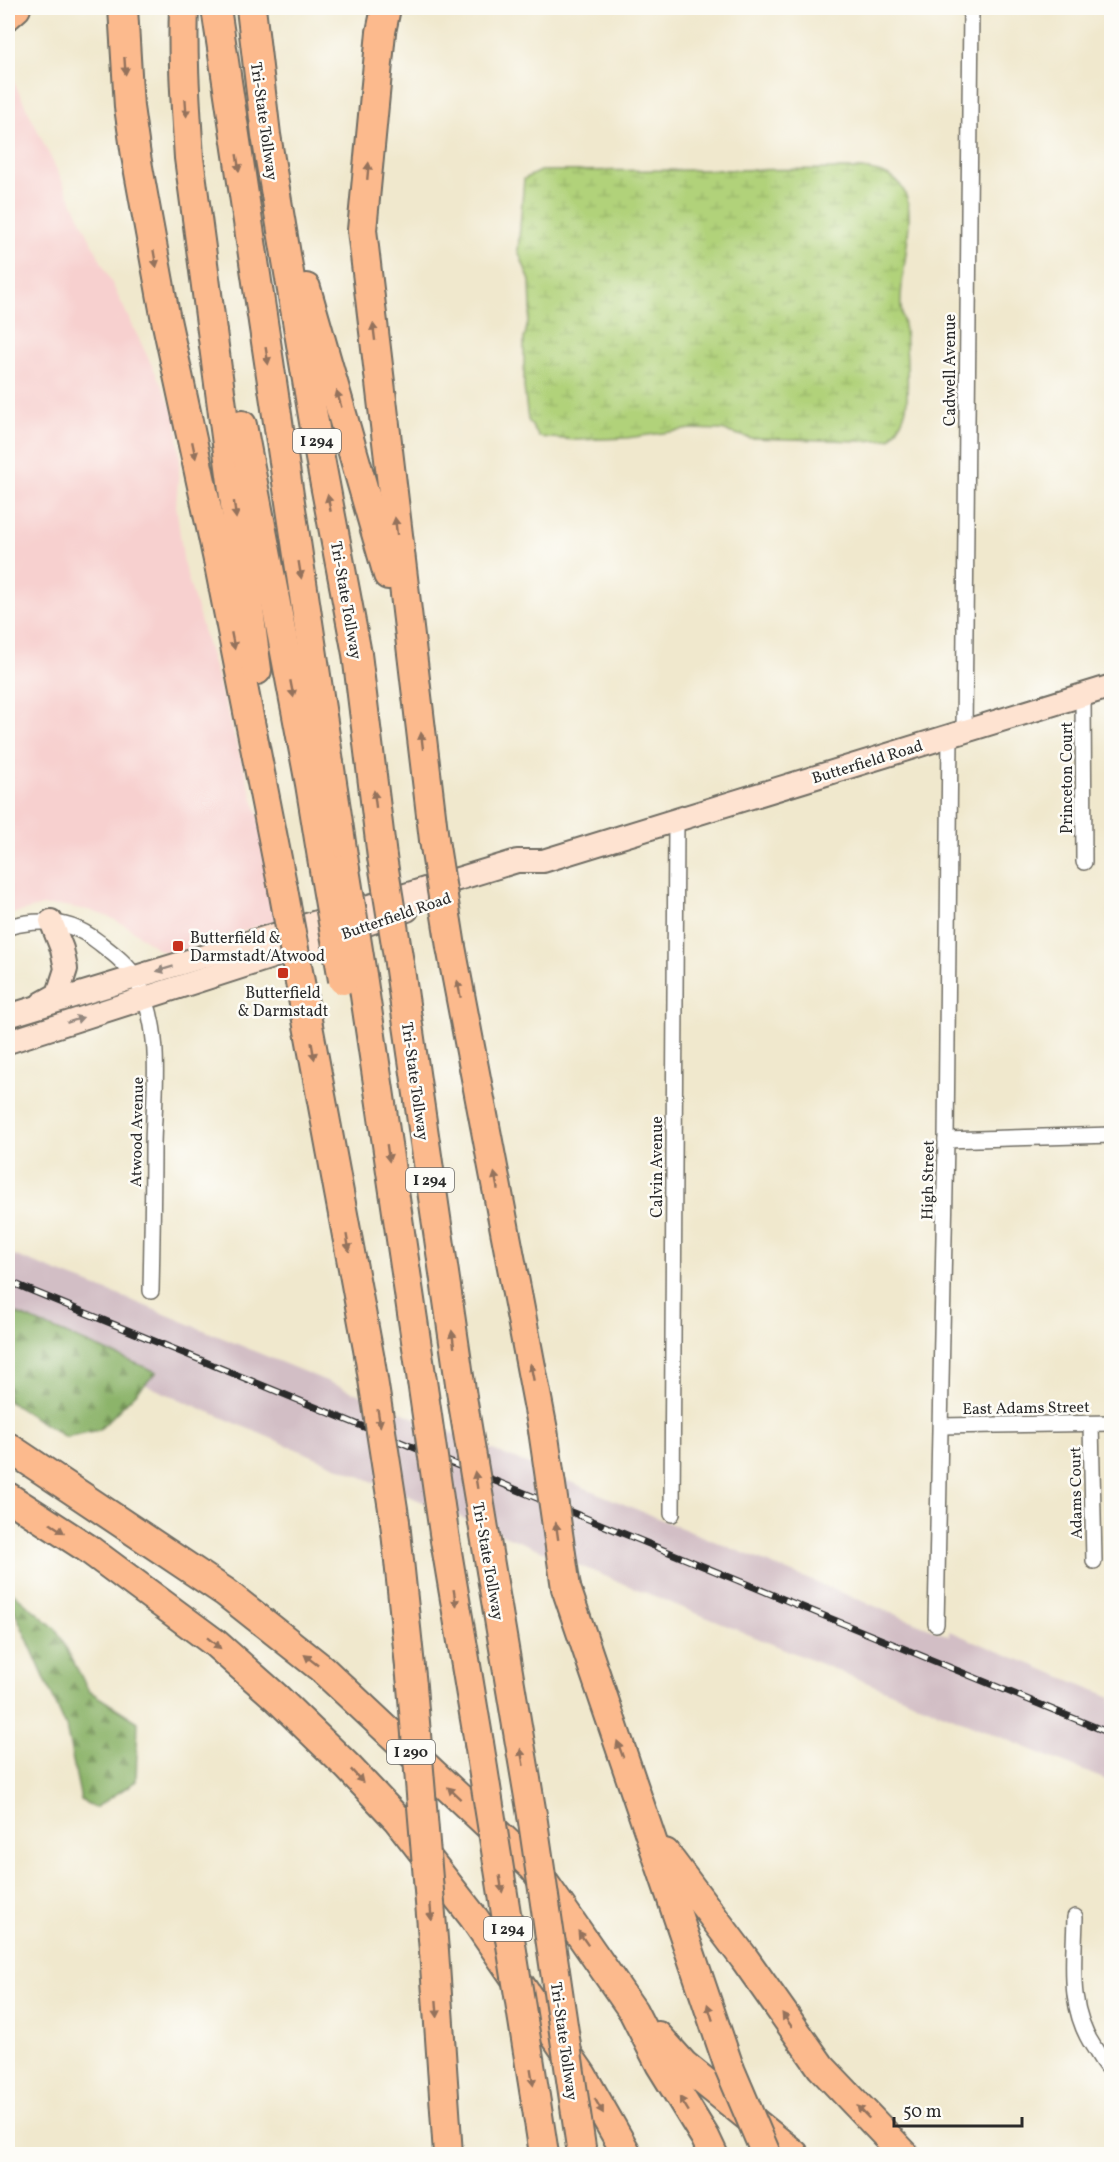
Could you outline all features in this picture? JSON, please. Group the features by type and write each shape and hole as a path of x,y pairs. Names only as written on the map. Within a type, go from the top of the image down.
{"highway":[{"path":"8,15 16,8"},
{"path":"123,8 129,106 136,156 165,315 218,560 283,889 370,1360 395,1522 412,1686 448,2147"},
{"path":"184,8 185,98 189,158 264,723 283,889"},
{"name":"Tri-State Tollway","path":"216,8 335,873 353,978 379,1095 445,1540 544,2154"},
{"path":"386,8 381,32 362,230 411,658 434,840 451,947 543,1430 566,1588 729,2067 766,2154"},
{"name":"Tri-State Tollway","path":"251,16 276,196 320,458 357,654 382,857 462,1397 532,1815 582,2154"},
{"path":"276,196 317,321 411,658"},
{"path":"199,220 216,286 310,784 335,873"},
{"name":"I 290","path":"8,1447 225,1592 321,1668 534,1868 633,2011 660,2064 713,2154"},
{"path":"8,1497 87,1548 215,1643 277,1698 348,1767 397,1819 474,1918 582,2075 627,2154"},
{"path":"650,1832 744,1958 821,2067 904,2154"},
{"path":"633,2011 684,2065 794,2154"}],"main road":[{"name":"Butterfield Road","path":"8,1016 34,1007 140,988 269,958 420,906 523,874 543,861 1112,686"},
{"path":"34,1007 58,994 66,969 62,949 51,921"},
{"name":"Butterfield Road","path":"8,1042 140,988"}],"street":[{"name":"Cadwell Avenue","path":"957,735 970,8"},
{"name":"Princeton Court","path":"1083,695 1084,862"},
{"name":"High Street","path":"936,1624 957,735"},
{"name":"Calvin Avenue","path":"672,1514 676,820"},
{"path":"8,927 33,921 51,921 71,926 90,935 116,956 140,988"},
{"name":"Atwood Avenue","path":"140,988 155,1042 151,1291"},
{"path":"946,1140 1112,1135"},
{"name":"East Adams Street","path":"941,1426 1112,1423"},
{"name":"Adams Court","path":"1091,1424 1094,1561"},
{"path":"1075,1917 1074,1985 1077,2014 1086,2036 1112,2072"}],"shaded area":[{"path":"13,80 176,415 180,461 176,504 184,565 253,799 295,915 170,953 159,950 128,927 109,917 88,910 65,906 43,906 8,915 8,83"},
{"path":"8,1253 131,1300 949,1636 949,1631 1111,1697 1111,1782 364,1478 8,1326"}],"green space":[{"path":"861,169 883,173 895,180 904,191 909,209 901,304 905,332 907,401 901,421 890,439 863,441 750,438 721,430 691,429 627,438 576,440 539,437 528,420 524,387 524,339 531,310 530,281 518,251 524,179 540,171"},
{"path":"8,1310 157,1372 99,1430 65,1437 8,1401"},
{"path":"11,1591 56,1629 89,1691 138,1722 136,1781 95,1808 81,1800 66,1727 13,1607"}],"railway":[{"path":"8,1281 1112,1734"}],"place":[{"name":"Butterfield & Darmstadt/Atwood","path":"178,946"},
{"name":"Butterfield & Darmstadt","path":"283,973"}]}
